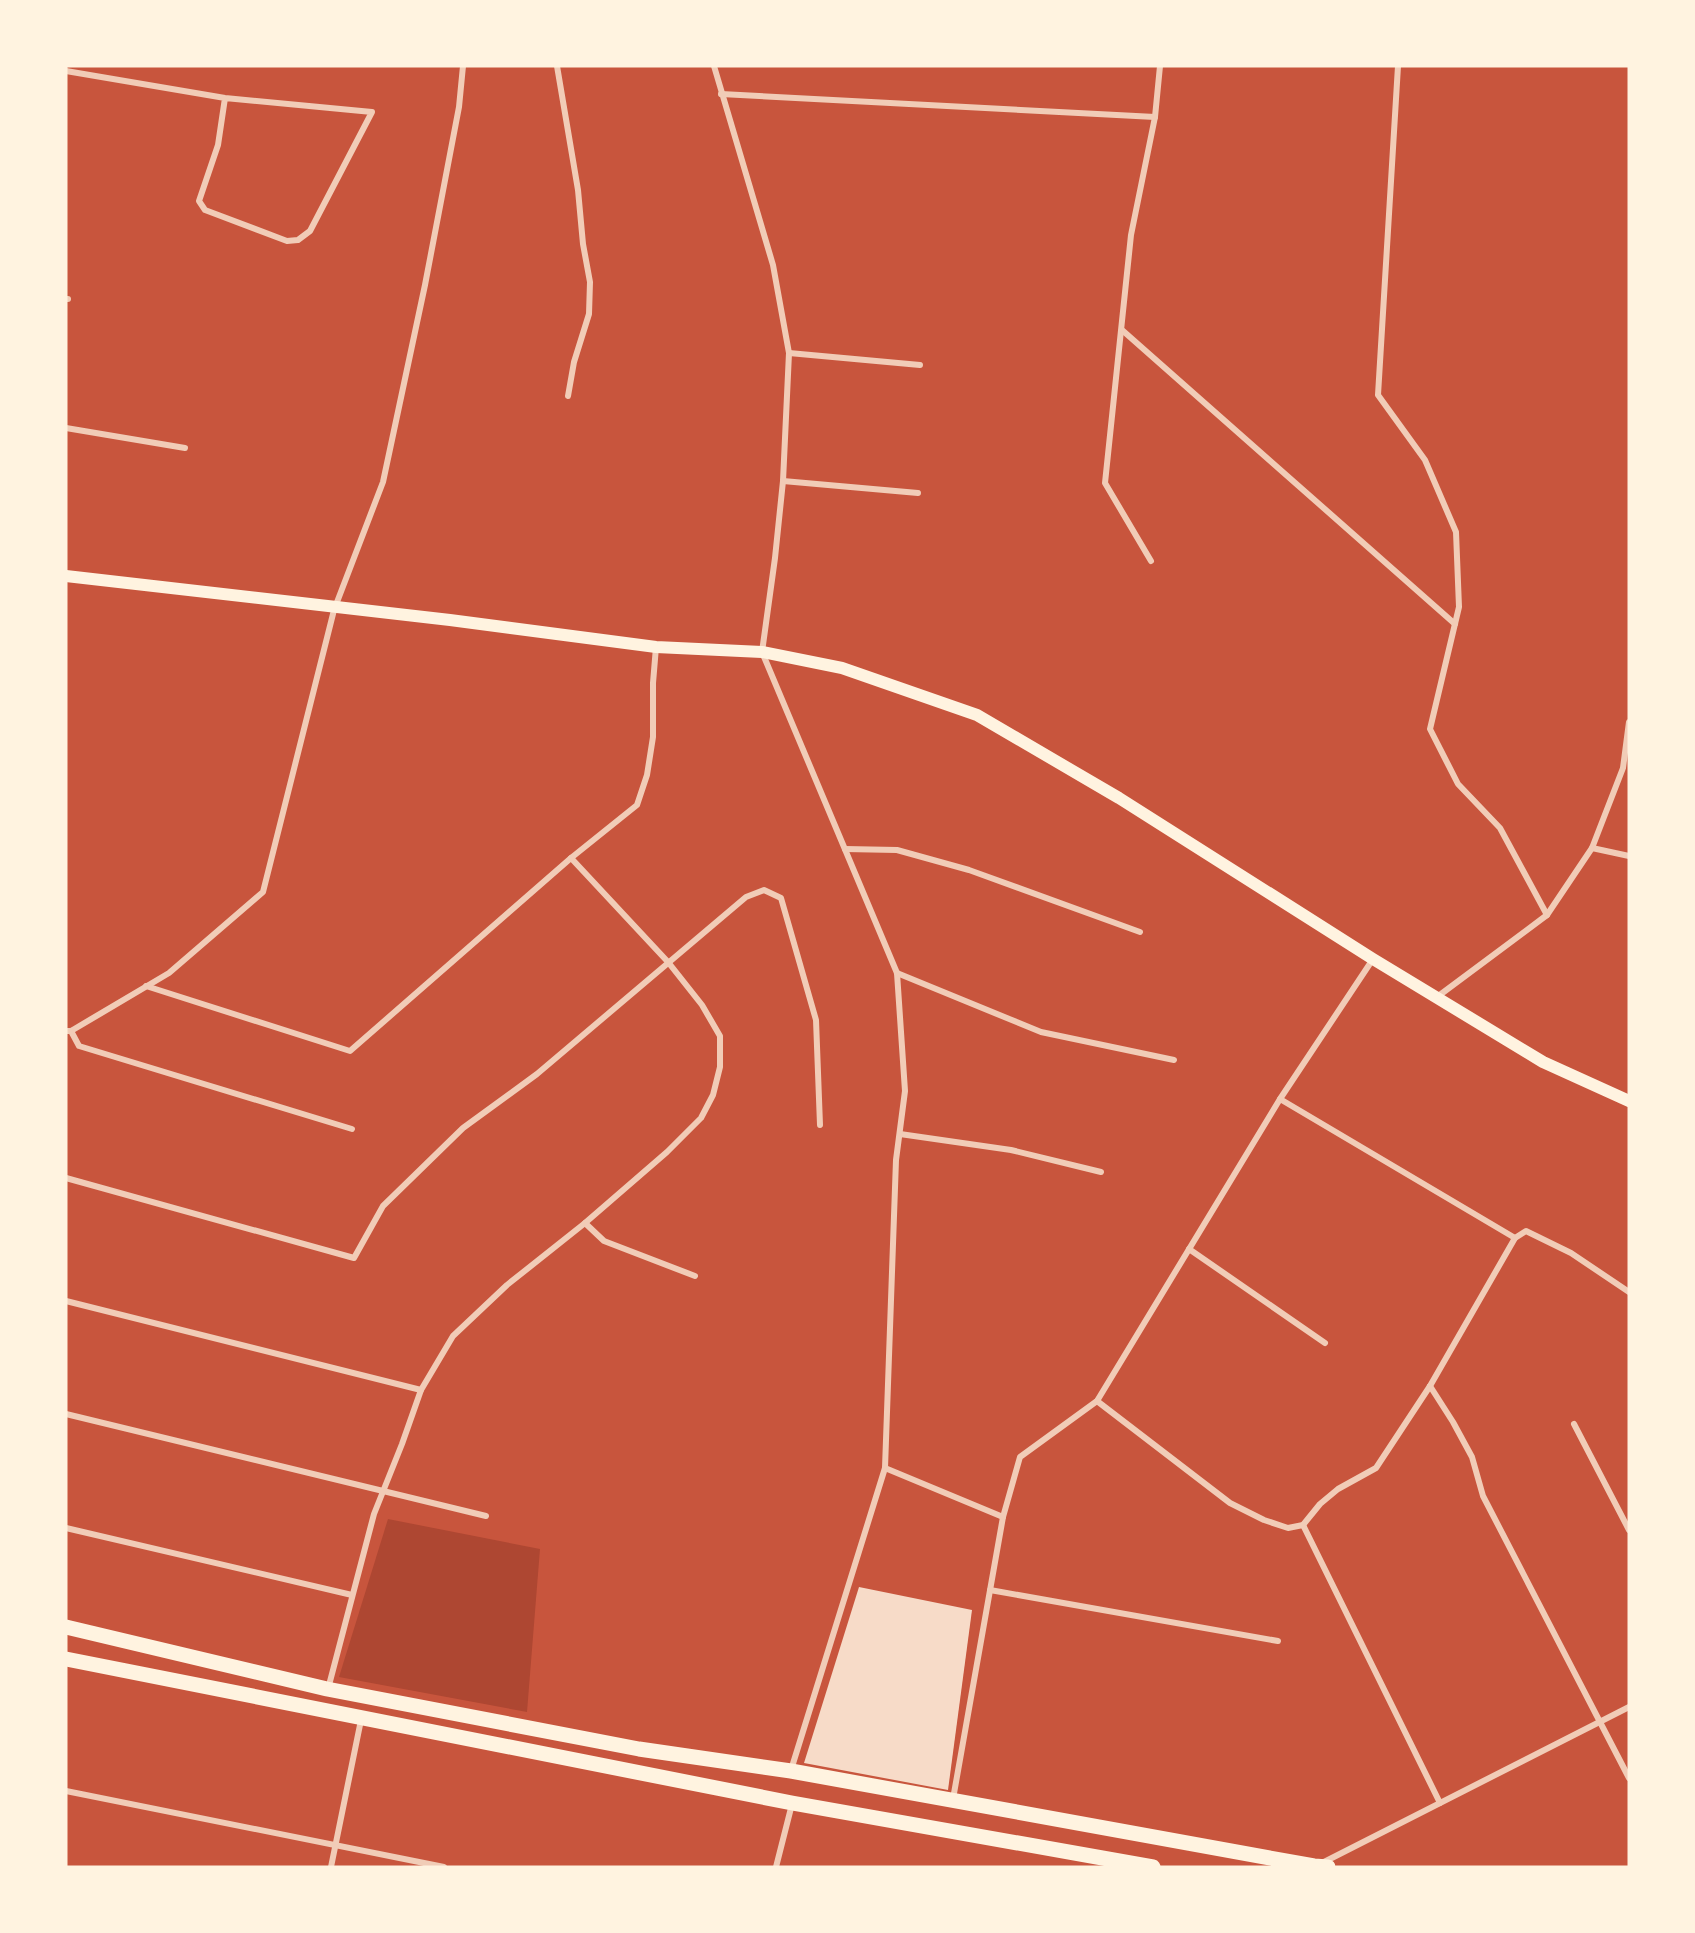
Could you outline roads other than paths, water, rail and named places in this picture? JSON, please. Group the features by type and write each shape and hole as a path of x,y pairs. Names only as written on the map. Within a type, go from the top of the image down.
{"main road":[{"path":"66,576 656,646 762,652 842,668 977,715 1119,798 1373,959 1542,1062 1629,1101"},
{"path":"66,1627 327,1689 639,1749 791,1771 1328,1867"},
{"path":"66,1659 792,1803 1123,1864 1152,1867"}],"street":[{"path":"352,1129 79,1046 68,1031 169,973 263,892 335,607 383,482 434,241 459,107 463,66"},
{"path":"557,66 578,190 590,282 589,314 574,362 568,396"},
{"path":"714,66 773,265 789,353 783,481 776,558 762,652 897,973 904,1091 896,1160 885,1468 791,1771"},
{"path":"1150,561 1105,483 1131,235 1155,117 1160,66"},
{"path":"1398,66 1378,395 1425,460 1456,532 1459,607 1430,729 1458,784 1500,828 1547,915"},
{"path":"66,71 225,98 372,112 310,231 298,240 287,241 205,210 199,201 218,145 225,98"},
{"path":"721,94 1155,117"},
{"path":"1122,330 1455,624"},
{"path":"789,353 920,365"},
{"path":"66,428 185,448"},
{"path":"783,481 918,494"},
{"path":"146,986 350,1051 571,858 637,805 647,775 653,737 656,646"},
{"path":"1436,997 1547,915 1592,848 1623,768 1629,722"},
{"path":"1592,848 1629,856"},
{"path":"844,849 897,850 969,870 1140,932"},
{"path":"327,1689 374,1514 421,1390 453,1336 507,1285 585,1223 667,1152 701,1118 713,1095 720,1067 720,1036 702,1005 668,962 571,858"},
{"path":"66,1178 354,1258 382,1206 463,1128 537,1074 746,897 765,890 781,898 816,1020 820,1125"},
{"path":"953,1800 1003,1517 1020,1457 1097,1401 1280,1099 1373,959"},
{"path":"897,973 1041,1032 1174,1060"},
{"path":"1280,1099 1515,1238"},
{"path":"900,1134 1011,1150 1101,1172"},
{"path":"585,1223 604,1240 695,1276"},
{"path":"1097,1401 1230,1503 1264,1520 1288,1528 1303,1526 1320,1504 1338,1489 1376,1468 1430,1386 1515,1238 1526,1231 1571,1254 1629,1292"},
{"path":"1189,1249 1325,1343"},
{"path":"66,1301 421,1390"},
{"path":"1430,1386 1472,1457 1483,1496 1629,1778"},
{"path":"66,1414 486,1516"},
{"path":"1574,1424 1629,1530"},
{"path":"885,1468 1003,1517"},
{"path":"1303,1526 1440,1803"},
{"path":"66,1528 352,1595"},
{"path":"990,1590 1278,1641"},
{"path":"1314,1866 1629,1707"},
{"path":"332,1867 361,1719"},
{"path":"66,1791 444,1867"},
{"path":"776,1867 792,1803"}]}
